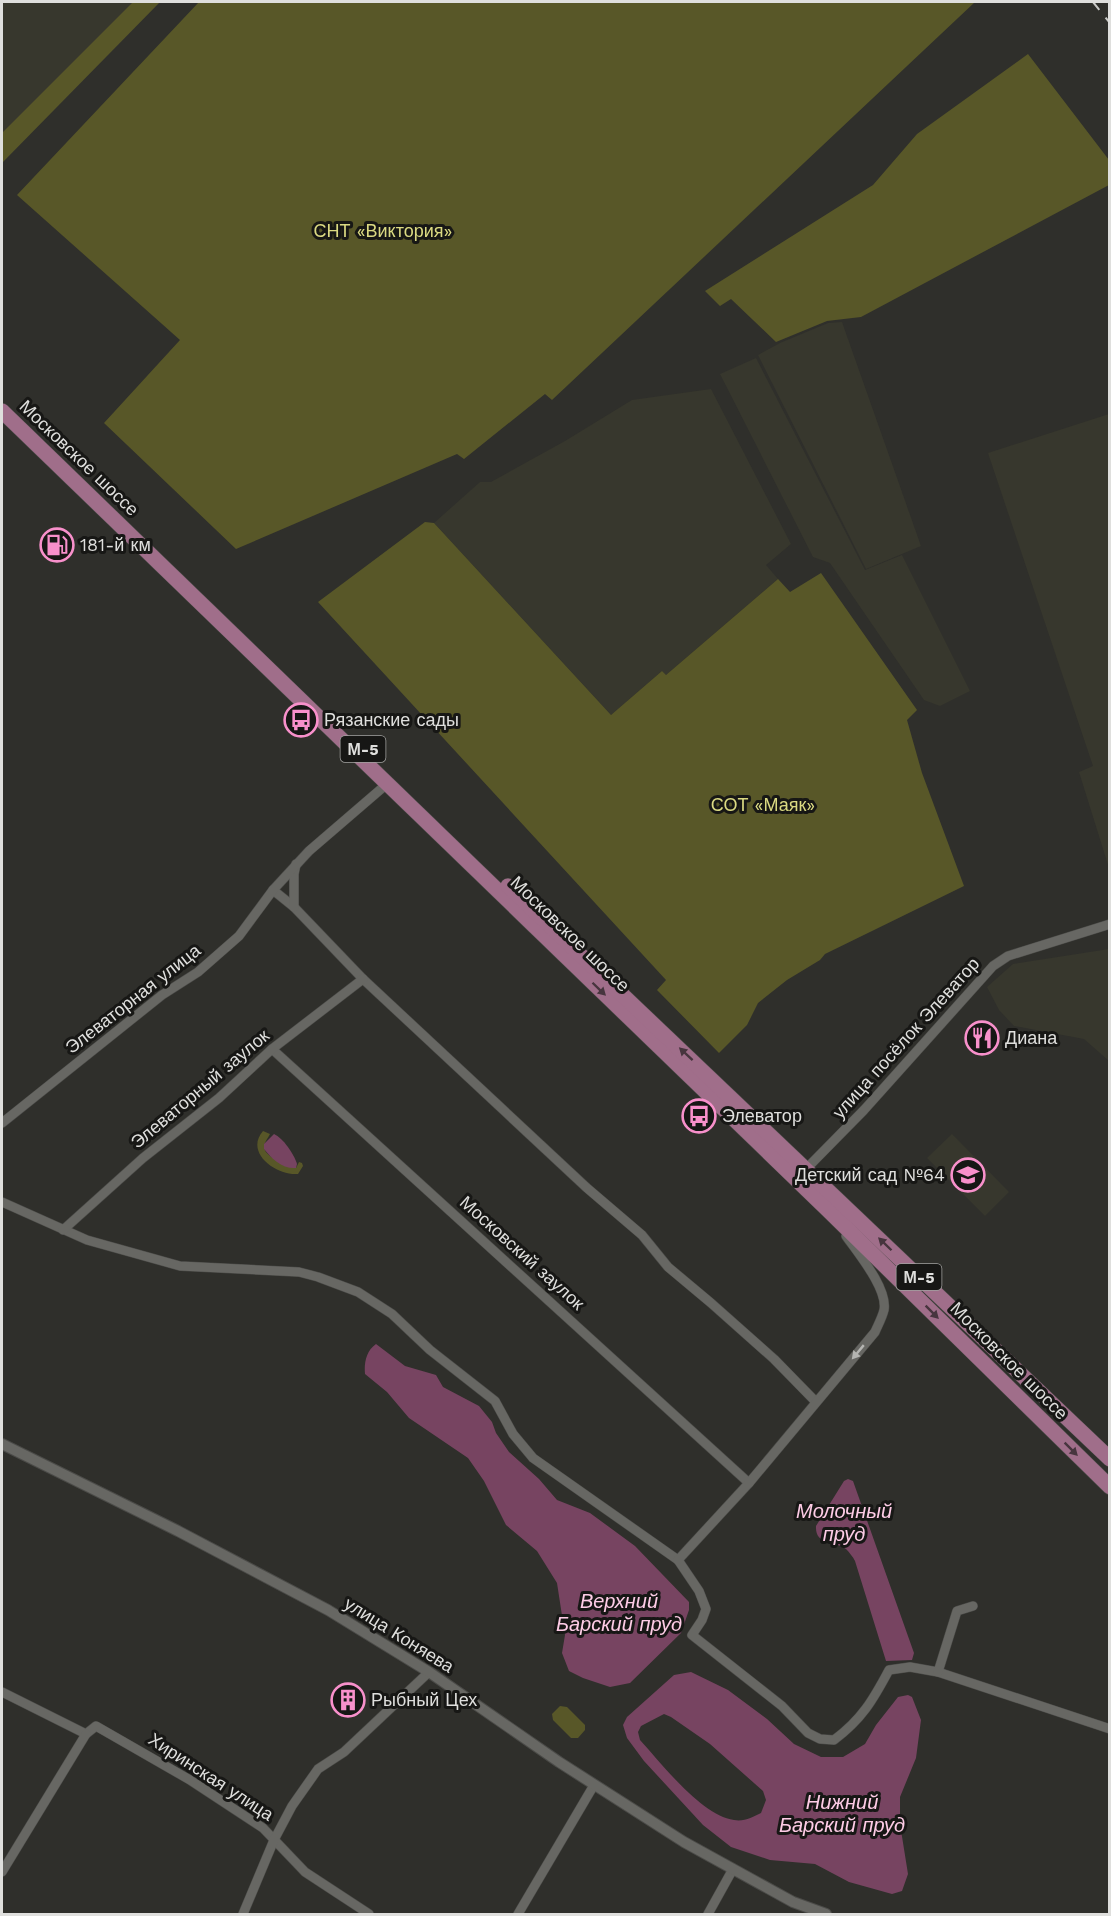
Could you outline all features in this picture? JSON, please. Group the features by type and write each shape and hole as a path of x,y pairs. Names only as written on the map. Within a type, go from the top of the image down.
{"highway":[{"name":"Московское шоссе","path":"2,399 395,779 1110,1459"},
{"name":"Московское шоссе","path":"2,411 830,1212 1110,1487"}],"street":[{"name":"Элеваторная улица","path":"2,1123 162,995 198,972 239,936 273,890 296,864 388,783"},
{"path":"294,907 296,864"},
{"path":"273,890 294,907 363,978 587,1188 642,1235 668,1267 774,1359 816,1402"},
{"name":"улица посёлок Элеватор","path":"806,1169 864,1110 993,966 1008,956 1110,924"},
{"name":"Элеваторный заулок","path":"63,1230 143,1158 219,1098 272,1049 363,978"},
{"name":"Московский заулок","path":"272,1049 749,1483"},
{"path":"2,1202 87,1240 180,1266 299,1272 318,1277 358,1292 392,1314 430,1350 495,1401 513,1434 533,1458 678,1560 699,1591 706,1609 692,1635 782,1706 808,1733 820,1739 834,1740 852,1726 873,1699 889,1670 910,1667 938,1672 1110,1729"},
{"path":"678,1560 749,1483 875,1332 884,1309 884,1296 830,1212"},
{"name":"улица Коняева","path":"2,1444 178,1531 328,1610 429,1672 594,1785 684,1842 793,1902 826,1914"},
{"path":"938,1672 957,1611 973,1606"},
{"path":"243,1914 274,1840 292,1806 318,1769 344,1752 429,1672"},
{"name":"Хиринская улица","path":"2,1692 86,1734 96,1726 190,1780 263,1828 305,1872 369,1914"},
{"path":"2,1872 86,1734"},
{"path":"518,1914 594,1785"},
{"path":"708,1914 733,1869"}],"shaded area":[{"path":"2,2 134,2 2,141"},
{"path":"842,322 921,546 866,569 758,355 828,323"},
{"path":"756,358 865,570 902,555 970,691 940,706 924,700 830,563 813,557 720,374"},
{"path":"711,389 791,544 766,565 778,579 666,675 662,671 611,715 434,523 480,482 491,482 632,400"},
{"path":"1110,414 1109,868 1079,772 1093,766 988,453"},
{"path":"1109,949 1109,1061 1084,1039 1014,1026 999,1010 987,987 1013,964"},
{"name":"Детский сад №64","path":"952,1134 1009,1192 985,1216 927,1158"}],"green space":[{"path":"133,2 160,2 2,163 2,133"},
{"name":"СНТ «Виктория»","path":"199,2 975,2 552,400 545,394 464,459 457,454 236,549 104,423 180,340 17,195"},
{"path":"1028,54 1109,160 1109,185 861,317 827,321 776,342 731,299 720,306 705,291 873,185 917,134"},
{"name":"СОТ «Маяк»","path":"425,522 434,523 611,715 662,671 666,675 778,579 790,592 821,573 917,710 907,720 922,773 964,886 825,954 820,960 787,980 758,1003 747,1025 719,1053 657,990 666,980 318,602"},
{"path":"263,1131 270,1134 264,1145 265,1151 277,1160 296,1168 299,1162 302,1163 303,1166 298,1174 281,1171 265,1162 258,1147 258,1139"},
{"path":"560,1706 567,1707 585,1725 585,1730 578,1738 571,1738 553,1720 552,1714"}],"water":[{"path":"274,1134 291,1151 297,1164 296,1168 282,1165 264,1149 264,1144"},
{"name":"Верхний Барский пруд","path":"376,1344 405,1366 436,1375 443,1387 479,1406 492,1422 496,1433 509,1452 539,1479 557,1500 590,1513 635,1546 689,1602 689,1610 681,1633 630,1683 610,1687 569,1671 562,1653 565,1635 557,1583 537,1551 506,1525 484,1481 468,1458 409,1418 387,1392 365,1374 366,1358"},
{"name":"Молочный пруд","path":"848,1479 853,1481 914,1653 912,1660 886,1661 855,1561 846,1549 822,1539 816,1532 816,1526 844,1481"},
{"name":"Нижний Барский пруд","path":"691,1672 728,1690 767,1719 794,1744 821,1757 843,1757 865,1744 876,1725 898,1697 908,1695 912,1697 921,1720 916,1758 900,1797 900,1824 908,1874 902,1891 892,1894 849,1882 815,1864 770,1860 731,1847 703,1825 644,1761 627,1738 623,1725 627,1717 674,1675","holes":["664,1714 710,1744 763,1791 766,1800 761,1813 748,1819 734,1820 709,1809 683,1787 640,1740 638,1732 641,1726"]}],"railway":[{"path":"1093,2 1110,23"}],"place":[{"name":"181-й км","path":"57,545"},
{"name":"Рязанские сады","path":"301,720"},
{"name":"Диана","path":"982,1038"},
{"name":"Элеватор","path":"699,1116"},
{"name":"Детский сад №64","path":"968,1175"},
{"name":"Рыбный Цех","path":"348,1700"}]}
